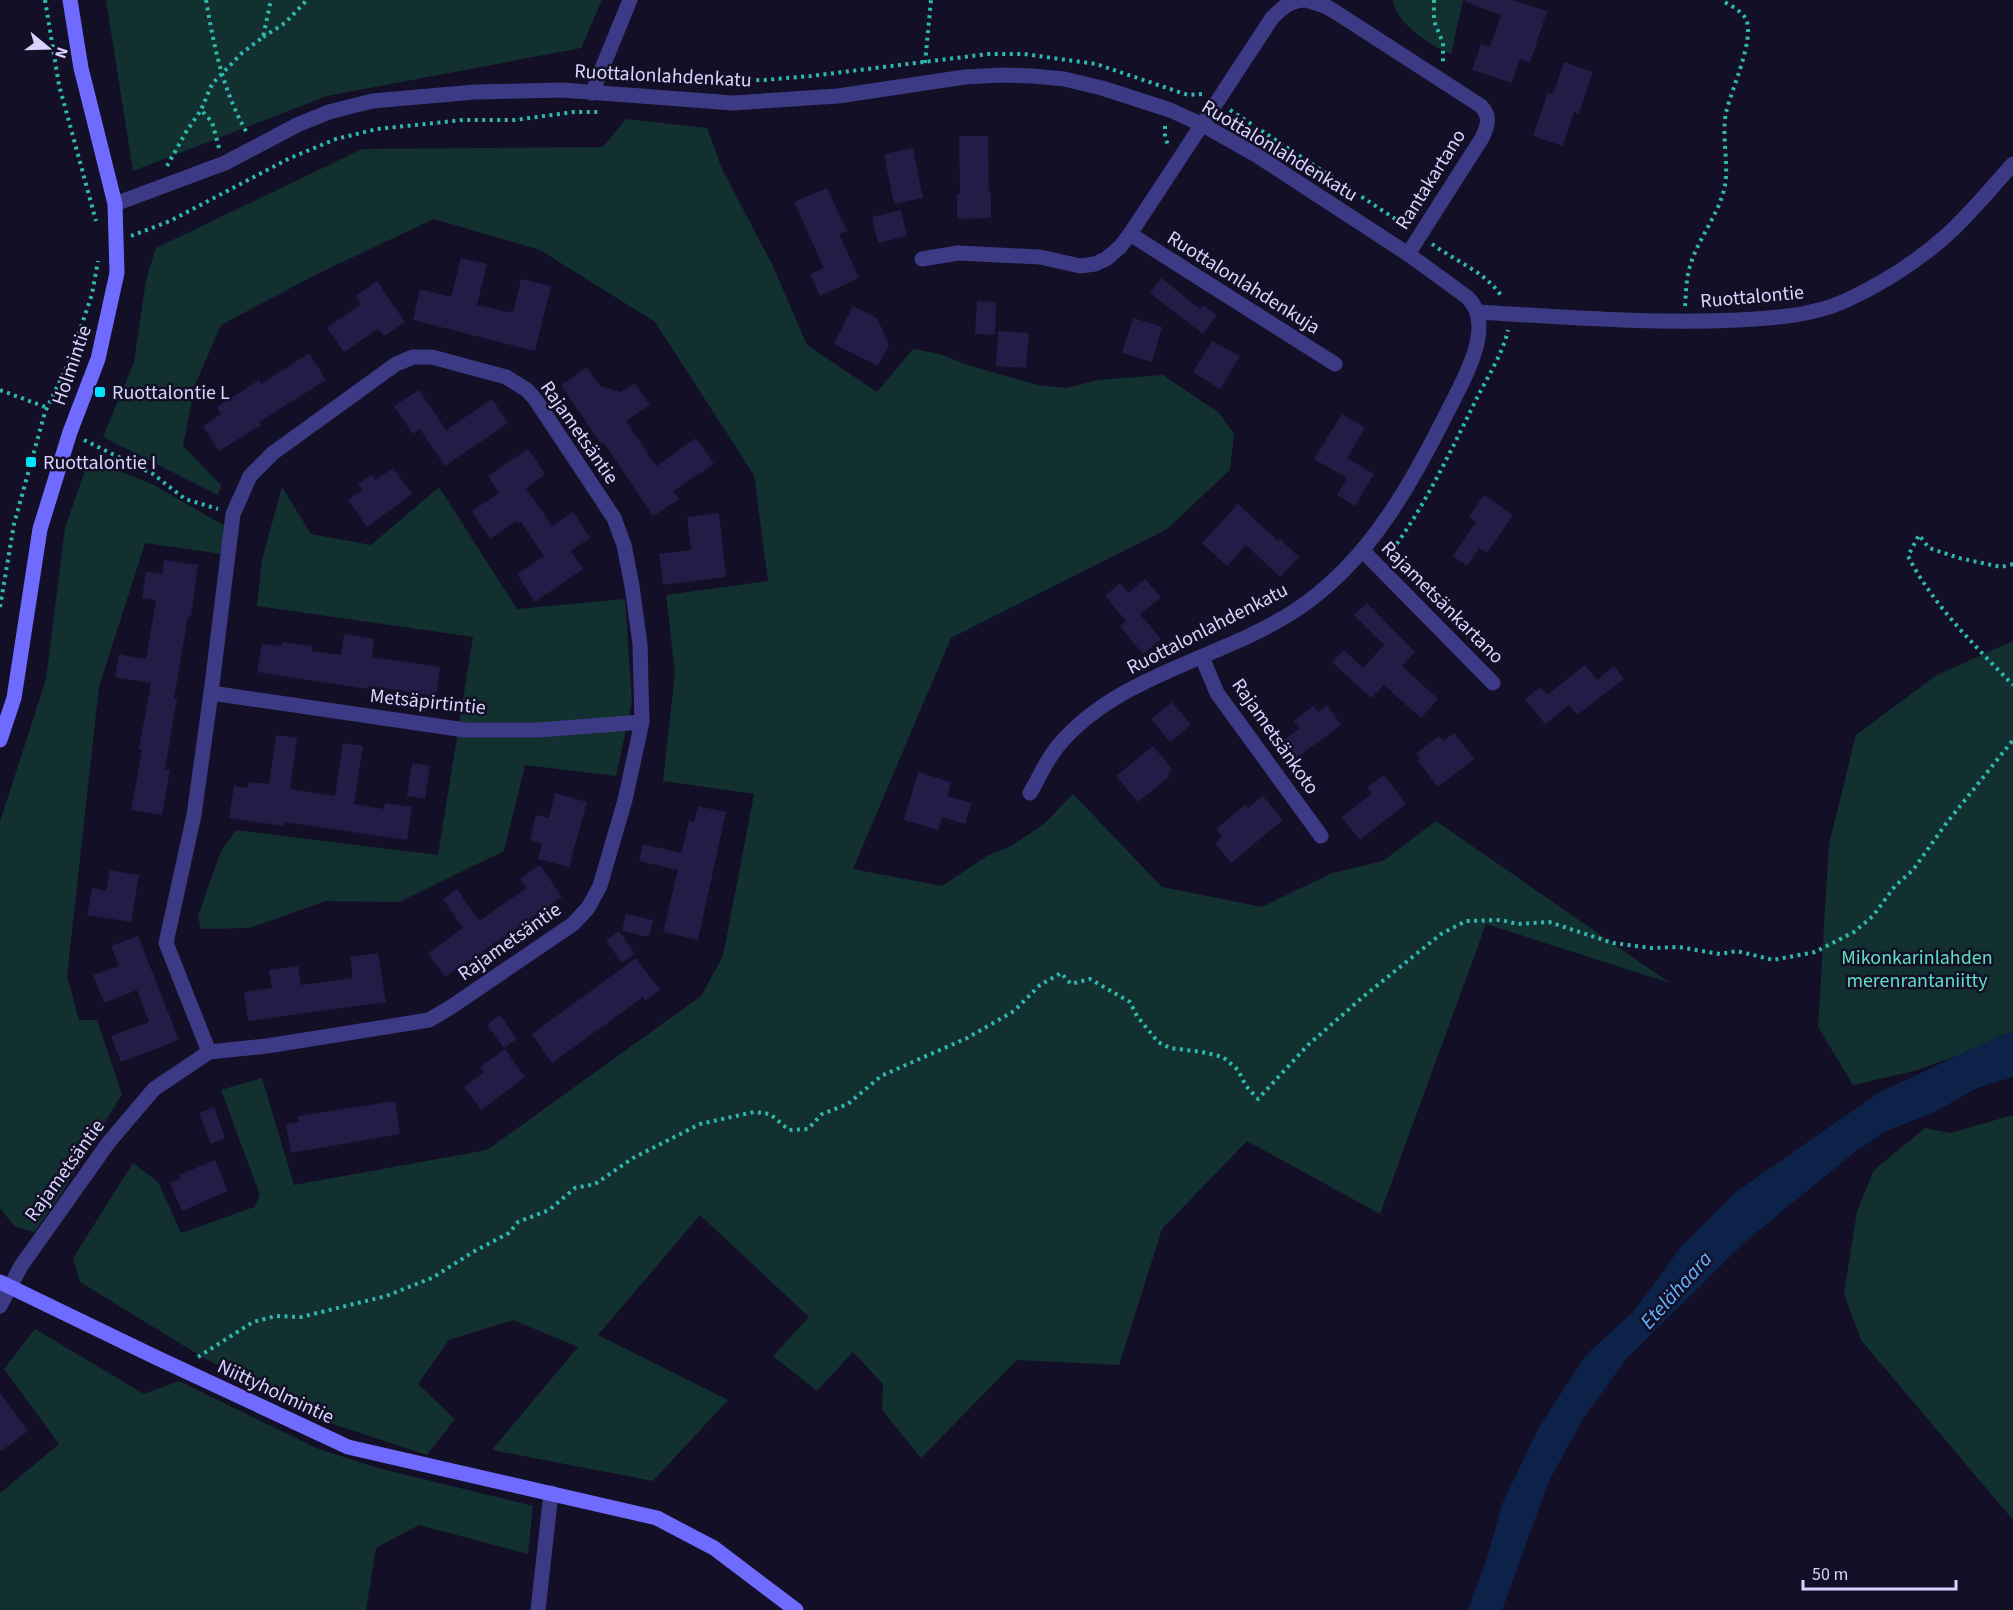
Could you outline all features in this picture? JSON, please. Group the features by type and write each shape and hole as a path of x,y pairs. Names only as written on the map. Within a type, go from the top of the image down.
{"street":[{"name":"Holmintie","path":"0,740 14,698 40,529 69,432 101,350 117,273 118,241 115,204 81,68 70,0"},
{"path":"592,93 630,0"},
{"path":"922,259 958,253 1040,257 1080,266 1095,264 1106,259 1120,248 1130,234 1272,18 1284,5 1294,1 1315,2 1337,13 1440,79"},
{"name":"Ruottalonlahdenkatu","path":"115,204 225,163 297,125 330,112 372,101 475,92 562,90 733,104 838,96 928,81 1002,75 1064,79 1138,99 1203,125 1256,155 1408,254 1474,303 1479,312 1480,327 1465,377 1418,470 1388,518 1363,551 1294,611 1248,636 1153,677 1084,720 1057,747 1030,793"},
{"name":"Rantakartano","path":"1408,254 1482,138 1489,120 1481,106 1440,79"},
{"name":"Ruottalontie","path":"1479,312 1684,322 1806,314 1844,302 1887,279 1919,257 1949,233 2013,164"},
{"name":"Ruottalonlahdenkuja","path":"1130,234 1335,364"},
{"name":"Rajametsäntie","path":"0,1306 5,1285 109,1142 154,1089 209,1052 267,1046 429,1020 573,924 588,909 600,886 622,810 642,722 638,632 632,586 624,545 614,518 535,399 516,382 506,377 432,357 413,357 396,364 273,453 250,476 233,514 194,815 166,943 209,1052"},
{"name":"Rajametsänkartano","path":"1363,551 1493,683"},
{"name":"Rajametsänkoto","path":"1202,657 1217,693 1321,836"},
{"name":"Metsäpirtintie","path":"211,693 465,730 538,730 642,722"},
{"name":"Niittyholmintie","path":"5,1285 348,1448 657,1518 714,1548 796,1610"},
{"path":"538,1610 551,1493"}],"path":[{"path":"45,0 59,85 97,228"},
{"path":"206,0 221,75 236,113 256,147"},
{"path":"263,37 271,0"},
{"path":"156,188 186,132 201,110 212,84 242,53 285,23 307,0"},
{"path":"928,81 924,61 931,0"},
{"path":"1434,0 1434,21 1444,50 1440,79"},
{"path":"1684,322 1690,267 1724,190 1726,112 1743,59 1747,38 1747,21 1741,13 1721,0"},
{"path":"201,110 212,122 215,138 225,163"},
{"path":"118,241 170,221 290,158 336,139 377,129 463,120 515,120 574,112 603,112"},
{"path":"0,607 14,524 46,410 70,360 92,294 98,260"},
{"path":"0,390 46,410 69,432 153,474 185,499 233,514"},
{"path":"2013,564 2001,567 1959,558 1929,548 1919,535 1908,556 1916,572 1937,600 1970,640 2013,685"},
{"path":"187,1372 193,1361 253,1322 276,1316 301,1317 386,1296 432,1278 509,1233 518,1222 549,1210 575,1188 595,1184 633,1158 700,1124 754,1112 770,1114 789,1130 808,1129 822,1114 848,1104 880,1076 967,1038 1014,1011 1040,985 1062,973 1071,984 1089,979 1130,1002 1137,1016 1158,1042 1170,1047 1223,1057 1238,1070 1246,1086 1258,1099 1308,1045 1364,996 1441,934 1466,921 1501,920 1518,924 1549,922 1613,943 1651,948 1678,947 1720,954 1737,951 1773,960 1815,952 1854,932 1874,916 1895,886 1912,870 2013,740"}],"green space":[{"path":"106,0 602,0 581,48 327,96 133,171"},
{"path":"1393,0 1463,0 1451,54 1415,33 1400,17"},
{"path":"626,119 707,128 722,169 773,266 807,345 877,392 913,349 940,354 967,365 1037,385 1066,388 1098,380 1163,375 1219,413 1234,434 1230,470 1167,529 951,638 853,869 942,886 987,856 1013,845 1044,824 1073,794 1162,887 1262,907 1332,873 1383,861 1436,821 1670,983 1486,924 1380,1214 1247,1141 1162,1229 1119,1365 1017,1360 921,1458 882,1410 883,1384 853,1352 817,1391 773,1356 809,1317 700,1215 598,1335 728,1400 653,1481 492,1450 578,1347 513,1320 449,1340 418,1384 455,1419 427,1455 327,1422 204,1358 80,1282 73,1258 133,1163 158,1182 181,1233 254,1207 260,1195 221,1090 262,1078 294,1185 487,1150 701,996 723,956 754,794 663,781 675,673 666,595 768,581 754,475 655,322 540,250 434,219 317,274 221,325 195,385 183,446 221,485 218,495 103,437 134,362 146,280 156,248 362,149 603,147"},
{"path":"89,459 152,484 232,530 229,555 145,543 99,687 67,976 79,1020 97,1020 122,1094 56,1202 34,1232 14,1226 0,1208 0,822 46,679 65,528"},
{"path":"282,487 311,534 371,545 439,487 517,609 625,599 632,702 616,776 525,765 504,851 399,902 326,901 250,928 201,929 198,916 221,851 236,830 438,855 473,637 257,606 262,560"},
{"name":"Mikonkarinlahden merenrantaniitty","path":"2013,641 2013,1036 1914,1071 1853,1085 1818,1027 1829,844 1856,735 1937,675"},
{"path":"2013,1115 2013,1520 1861,1340 1844,1294 1857,1211 1874,1170 1925,1128 1950,1133"},
{"path":"35,1329 144,1394 179,1381 316,1448 378,1468 533,1506 528,1554 419,1525 376,1548 366,1610 0,1610 0,1493 59,1444 4,1369"}],"water":[{"name":"Etelähaara","path":"2013,1032 2013,1077 1977,1088 1933,1113 1886,1131 1855,1152 1748,1239 1627,1358 1583,1419 1549,1481 1502,1610 1468,1610 1487,1558 1503,1502 1538,1429 1585,1356 1634,1311 1680,1248 1736,1192 1878,1093 1999,1036"}],"building":[{"path":"1466,0 1512,0 1547,11 1530,63 1520,59 1512,83 1472,70 1481,44 1490,47 1501,15 1465,2"},
{"path":"1564,62 1593,72 1579,114 1574,112 1563,146 1533,136 1548,92 1553,94"},
{"path":"959,136 988,136 991,218 957,219 957,194 960,194"},
{"path":"913,148 923,198 894,204 884,154"},
{"path":"827,188 847,231 839,234 859,278 820,296 810,274 824,268 794,202"},
{"path":"901,210 907,236 878,243 872,217"},
{"path":"461,258 487,264 477,305 513,313 521,279 551,286 535,351 413,320 420,289 451,297"},
{"path":"1161,278 1200,309 1203,305 1217,315 1203,334 1150,293"},
{"path":"377,281 405,322 384,336 378,329 344,352 327,328 361,304 356,296"},
{"path":"977,301 996,302 995,335 975,334"},
{"path":"853,306 877,318 889,345 878,366 834,344"},
{"path":"1133,318 1162,327 1152,362 1122,353"},
{"path":"998,331 1029,333 1026,368 996,366"},
{"path":"1212,341 1240,356 1220,389 1193,372"},
{"path":"309,353 326,380 259,422 261,425 219,451 203,426 221,414 217,407 259,380 261,384"},
{"path":"587,367 600,386 621,392 635,383 650,405 626,421 656,466 696,438 714,464 673,491 679,499 653,516 604,443 601,444 561,385"},
{"path":"419,390 446,430 492,399 508,423 445,466 420,429 413,434 394,406"},
{"path":"1342,414 1365,428 1347,458 1374,474 1355,506 1337,495 1347,478 1314,459"},
{"path":"528,449 545,474 526,488 552,526 573,512 590,538 571,551 583,569 535,602 517,574 544,556 521,522 518,524 516,521 490,539 472,511 499,493 488,476"},
{"path":"393,468 412,494 367,527 348,500 363,490 358,484 371,475 375,480"},
{"path":"1484,495 1513,515 1487,553 1479,548 1467,566 1453,556 1476,522 1469,517"},
{"path":"1238,504 1299,557 1280,577 1246,545 1227,566 1202,543"},
{"path":"719,513 726,577 663,585 659,554 691,550 687,517"},
{"path":"164,560 198,565 191,617 188,617 174,698 177,698 165,769 170,770 162,815 131,810 151,683 115,677 119,654 146,659 156,600 142,598 146,572 162,574"},
{"path":"1145,579 1161,597 1140,614 1161,639 1143,654 1120,626 1126,621 1105,596 1120,583 1128,593"},
{"path":"1367,603 1415,652 1402,666 1438,699 1421,718 1384,685 1371,698 1332,662 1344,650 1363,668 1384,645 1354,615"},
{"path":"344,634 374,639 372,657 440,667 436,696 367,686 367,689 257,672 262,644 282,646 282,642 312,646 311,651 341,655"},
{"path":"1585,665 1597,680 1614,666 1624,679 1577,715 1569,705 1545,724 1525,699 1540,687 1547,695"},
{"path":"1172,702 1191,725 1170,742 1151,719"},
{"path":"1327,705 1341,725 1296,758 1283,741 1300,728 1294,721 1313,706 1318,712"},
{"path":"1454,733 1474,759 1438,787 1418,761 1420,759 1416,754 1439,736 1443,741"},
{"path":"276,735 297,738 290,789 335,796 343,743 363,746 354,804 384,809 385,803 412,807 407,840 284,822 284,826 229,818 234,786 248,788 249,782 269,784"},
{"path":"1153,746 1172,769 1167,774 1170,776 1138,802 1116,776"},
{"path":"412,763 430,766 425,799 407,796"},
{"path":"918,772 951,782 947,796 971,803 965,824 942,817 938,830 904,820"},
{"path":"1384,775 1406,804 1360,840 1342,817 1372,793 1367,787"},
{"path":"555,793 587,802 569,867 538,859 542,843 530,840 536,815 549,818"},
{"path":"1263,796 1283,820 1231,863 1215,843 1222,837 1216,829 1245,805 1248,808"},
{"path":"698,806 726,812 698,940 663,932 678,870 639,861 643,844 681,853 689,821 694,822"},
{"path":"540,865 562,897 445,977 428,953 463,928 443,899 457,889 479,921 526,888 520,879"},
{"path":"110,870 139,875 131,922 87,915 92,888 106,891"},
{"path":"626,914 653,920 649,937 622,931"},
{"path":"619,931 635,954 622,963 606,941"},
{"path":"138,936 179,1040 121,1062 111,1036 149,1022 137,990 104,1003 93,975 119,966 111,946"},
{"path":"378,953 386,1002 248,1021 244,992 272,988 269,970 298,966 301,985 353,978 350,957"},
{"path":"636,958 660,990 645,1001 643,997 552,1063 532,1034"},
{"path":"500,1015 517,1039 504,1048 487,1025"},
{"path":"505,1049 525,1077 481,1110 464,1087 484,1073 480,1067"},
{"path":"395,1101 400,1134 291,1153 286,1124 299,1122 298,1116"},
{"path":"214,1107 225,1138 211,1144 199,1113"},
{"path":"215,1160 228,1191 182,1211 170,1183 181,1178 179,1175"},
{"path":"0,1393 28,1431 0,1452"}],"place":[{"name":"Ruottalontie L","path":"100,392"},
{"name":"Ruottalontie I","path":"31,462"}]}
